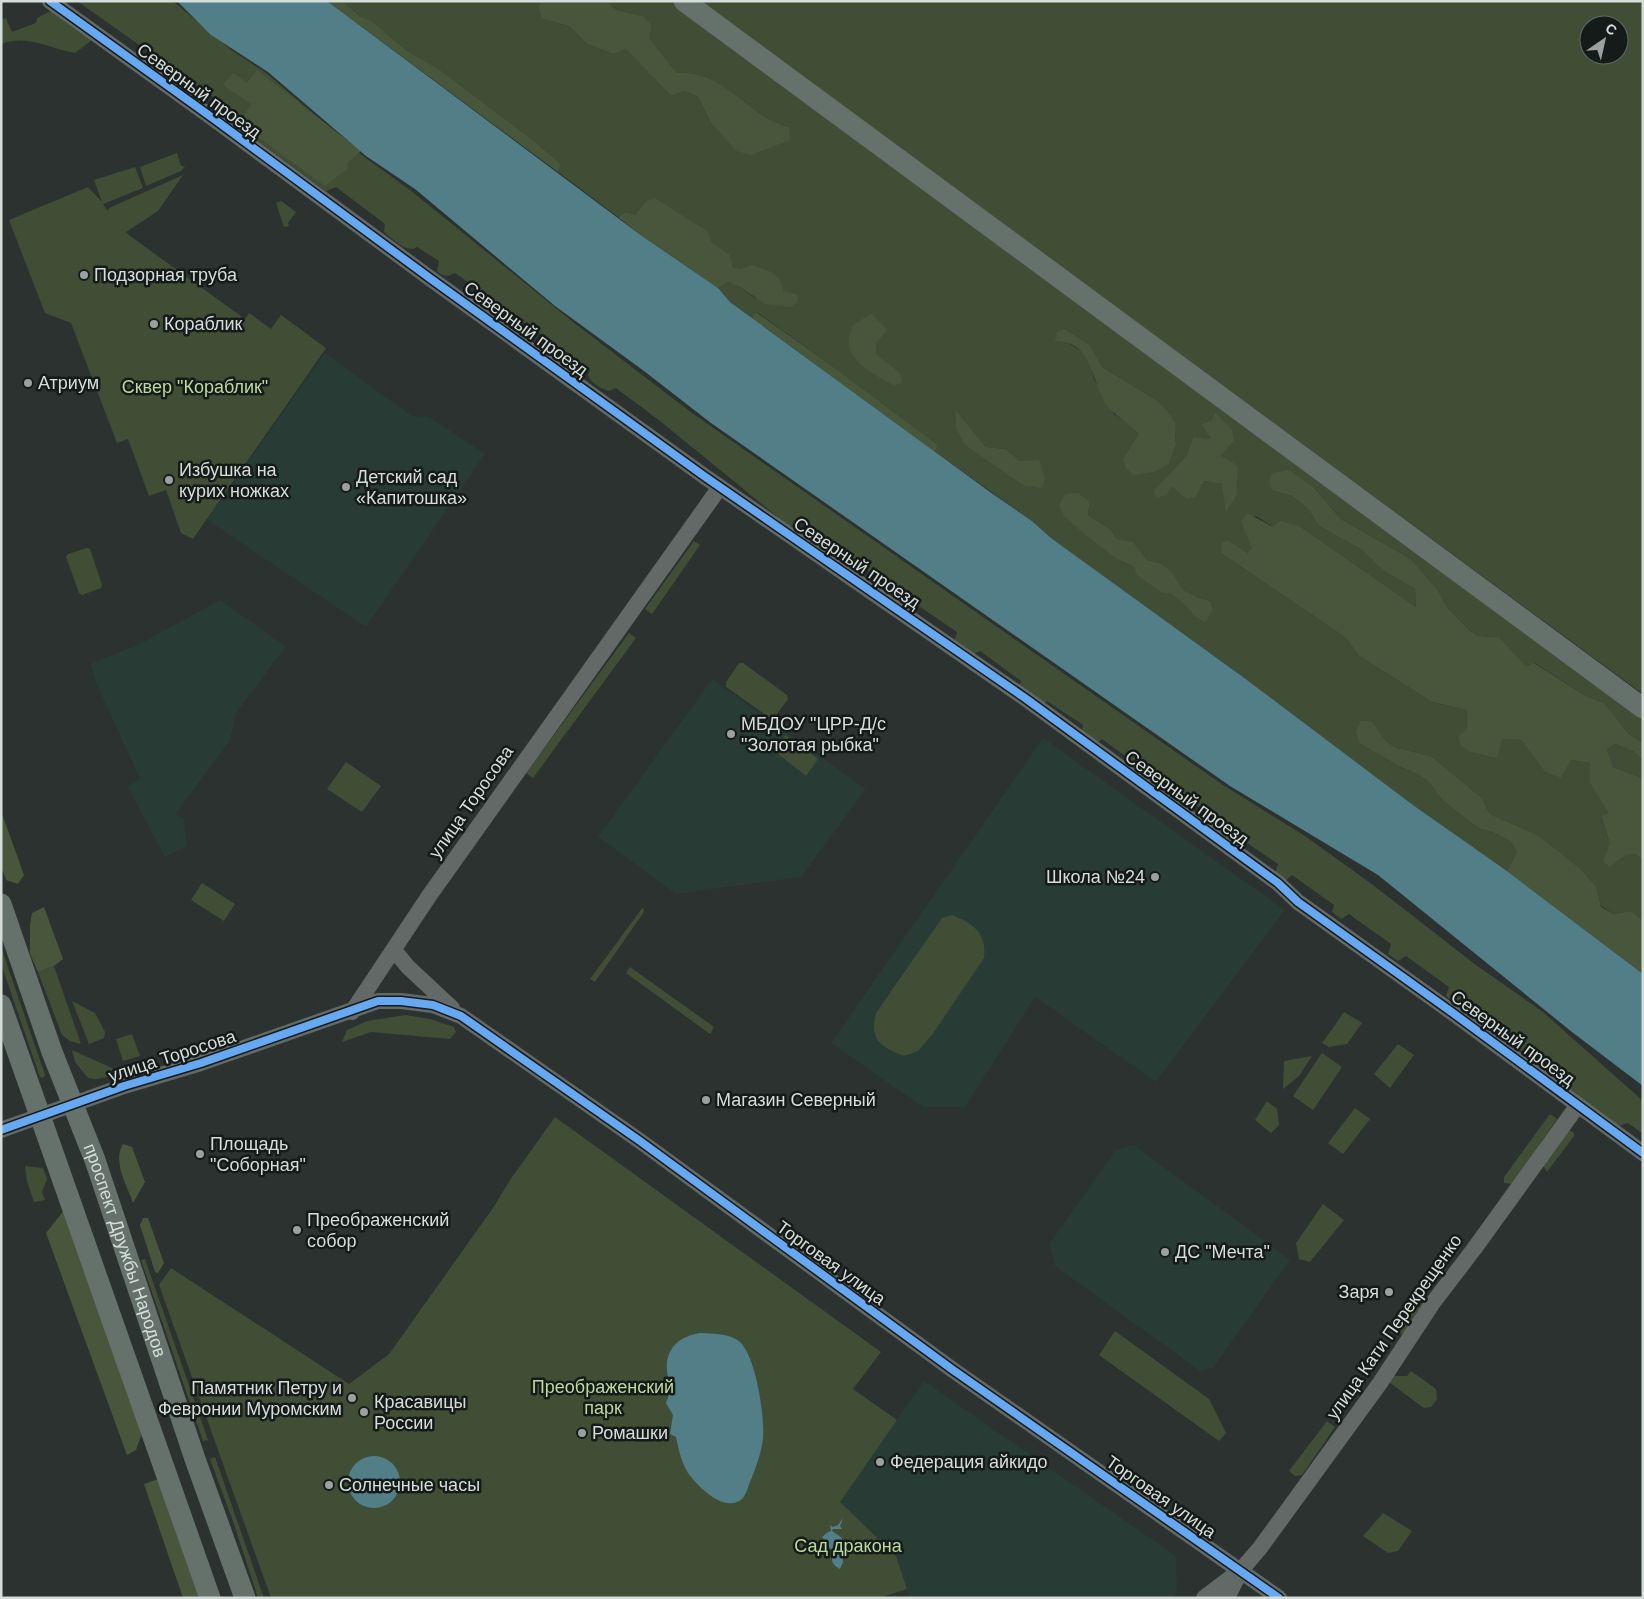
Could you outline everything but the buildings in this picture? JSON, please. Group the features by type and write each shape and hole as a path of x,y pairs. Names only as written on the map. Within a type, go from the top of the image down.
{"main road":[{"path":"684,1 1643,708"},
{"name":"проспект Дружбы Народов","path":"1,904 52,1052 95,1160 195,1460 245,1598"},
{"name":"проспект Дружбы Народов","path":"1,1005 210,1598"}],"street":[{"name":"Северный проезд","path":"50,1 720,487 1025,698 1278,883 1298,902 1643,1153"},
{"name":"улица Торосова","path":"1,1130 124,1086 201,1063 352,1012 394,950 402,934 720,487"},
{"path":"378,1001 394,950"},
{"path":"394,950 408,967 461,1016"},
{"path":"373,981 373,993 378,1001"},
{"name":"Торговая улица","path":"352,1012 378,1001 400,1001 432,1005 461,1016 640,1141 744,1219 976,1386 1279,1598"},
{"name":"улица Кати Перекрещенко","path":"1204,1598 1241,1570 1260,1548 1380,1383 1432,1304 1578,1104"},
{"name":"улица Кати Перекрещенко","path":"1227,1598 1241,1570"}],"shaded area":[{"name":"Детский сад «Капитошка»","path":"325,353 412,416 429,417 485,454 366,627 207,520"},
{"path":"220,600 286,646 236,713 230,740 176,814 184,819 187,846 165,857 127,786 140,779 96,683 91,664 143,642"},
{"name":"МБДОУ \"ЦРР-Д/с \"Золотая рыбка\"","path":"712,679 866,789 801,877 676,894 598,837"},
{"path":"1043,738 1285,910 1156,1082 1035,997 965,1107 923,1107 831,1043"},
{"name":"ДС \"Мечта\"","path":"1134,1145 1290,1260 1213,1368 1200,1371 1055,1266 1049,1244 1116,1150"},
{"path":"924,1381 1176,1556 1177,1593 1171,1598 910,1598 896,1556 839,1502"}],"green space":[{"path":"77,1 173,1 231,50 265,72 363,156 410,190 573,322 692,413 1223,785 1305,836 1373,885 1476,965 1543,1012 1643,1101 1643,1134 1628,1123 1618,1126 1559,1082 1557,1066 1530,1046 1522,1051 1512,1043 1514,1034 1462,997 1455,1003 1446,996 1449,987 1406,956 1398,961 1388,954 1391,944 1349,914 1341,919 1332,912 1334,905 1292,875 1285,881 1275,874 1278,864 1230,831 1224,836 1211,826 1213,817 1167,786 1159,790 1149,783 1151,775 1102,739 1094,745 1081,735 1083,725 1047,701 1041,705 1018,689 1021,681 980,651 972,655 954,642 957,632 913,602 904,606 895,600 898,591 854,561 846,566 833,556 836,547 799,520 790,527 660,421 616,388 609,391 599,387 588,375 590,369 557,346 544,347 540,343 541,334 523,322 518,324 510,323 495,313 494,300 455,273 448,276 442,275 437,271 439,261 417,247 408,249 400,245 384,232 385,224 336,187 326,191 236,125 237,114"},
{"path":"327,1 342,1 361,17 372,21 406,50 439,69 529,137 561,164 558,172"},
{"path":"342,1 542,1 538,6 542,19 569,26 587,44 613,54 626,48 671,96 685,91 698,97 710,121 789,127 774,121 708,78 693,73 677,73 650,39 652,25 643,16 616,10 606,1 672,1 1643,717 1643,743 1629,734 1604,703 1584,695 1535,663 1526,666 1499,637 1478,636 1469,630 1447,607 1438,590 1411,559 1341,519 1314,488 1273,491 1292,496 1308,509 1319,526 1362,550 1382,570 1415,589 1416,607 1301,527 1273,527 1256,516 1241,522 1253,548 1248,553 1228,540 1221,553 1346,638 1359,656 1432,702 1467,710 1466,730 1521,740 1544,771 1571,760 1591,763 1589,782 1610,813 1601,817 1610,844 1610,867 1626,855 1636,854 1643,862 1643,920 1631,911 1614,914 1601,906 1597,888 1581,869 1538,835 1490,814 1482,798 1431,756 1397,748 1387,742 1371,722 1360,744 1429,782 1442,800 1478,828 1492,832 1510,841 1517,852 1507,871 1413,805 1243,677 1051,538 1032,521 935,452 938,445 835,368 757,312 752,318 730,302 718,288 728,282 740,287 755,298 783,291 742,269 733,267 730,255 646,201 635,215 626,212 618,217 558,172 561,164 529,137 439,69 406,50 372,21 362,18","holes":["1065,329 1090,345 1102,367 1158,401 1176,434 1176,445 1169,464 1123,459 1138,434 1132,426 1114,414 1094,379 1089,360 1083,352 1065,341 1055,341","957,411 986,447 1006,449 1019,461 965,445","1215,412 1234,441 1221,456 1225,511 1223,484 1203,481 1195,498 1186,499 1171,486 1154,490 1187,455 1193,437 1212,440 1211,421","1065,494 1090,502 1088,515 1110,529 1117,539 1133,543 1147,560 1160,563 1172,573 1182,589 1210,601 1205,623 1194,616 1172,593 1134,567 1117,559"]},
{"path":"542,1 606,1 616,10 643,16 652,25 650,39 677,73 694,74 722,85 760,113 789,127 790,140 751,155 736,151 710,121 698,97 685,91 671,96 626,49 613,54 587,44 569,26 542,19 538,6"},
{"path":"700,1 1643,1 1643,694"},
{"path":"53,10 92,40 75,53 29,41 20,40 1,44 1,20 6,18 12,32 36,23 37,18"},
{"path":"257,70 361,151 347,163 348,168 325,186 239,123 251,104 223,85 233,73 247,83"},
{"path":"177,153 181,166 185,166 181,171 146,186 140,167"},
{"name":"Сквер \"Кораблик\"","path":"135,167 143,188 103,204 108,211 109,208 183,175 158,211 126,232 130,236 245,319 249,313 271,329 281,315 326,348 193,539 181,533 166,490 149,496 128,439 117,443 71,323 45,313 9,220 88,187 102,202 94,180"},
{"path":"655,198 708,232 711,242 730,255 733,267 742,269 752,265 773,273 780,280 783,291 798,295 797,302 791,307 765,304 740,287 728,282 718,288 642,236 618,217 626,212 635,215 646,201"},
{"path":"281,201 296,212 288,223 289,226 284,227 276,203"},
{"path":"756,312 938,445 935,452 752,318"},
{"path":"871,314 887,330 876,343 876,354 900,373 902,383 893,385 872,373 859,363 850,350 849,340 852,326"},
{"path":"1065,329 1090,345 1102,367 1158,401 1170,415 1175,424 1176,445 1169,464 1153,472 1133,475 1126,468 1123,459 1138,434 1109,408 1085,356 1078,348 1068,343 1055,341 1057,332"},
{"path":"956,410 986,447 1006,449 1019,461 1039,460 1045,479 1042,488 1023,485 965,445 956,428"},
{"path":"1215,412 1232,430 1234,441 1221,456 1238,466 1236,496 1226,512 1222,484 1204,481 1195,498 1186,499 1171,486 1167,495 1156,498 1154,490 1187,455 1193,437 1211,439 1202,424 1211,421"},
{"path":"1289,470 1314,488 1341,519 1411,559 1438,590 1447,607 1469,630 1478,636 1499,637 1526,666 1534,663 1584,695 1604,703 1629,734 1643,743 1643,761 1634,752 1616,744 1607,749 1613,767 1643,778 1643,862 1636,854 1626,855 1610,867 1603,861 1610,844 1601,816 1609,813 1589,782 1590,763 1571,760 1561,778 1544,771 1521,740 1502,739 1497,758 1469,751 1461,746 1458,737 1466,730 1467,710 1432,702 1359,656 1346,638 1221,553 1222,543 1228,540 1248,553 1252,548 1241,522 1247,513 1273,527 1280,521 1301,527 1416,607 1415,589 1382,570 1362,550 1319,526 1308,509 1292,496 1273,491 1269,482 1272,473"},
{"path":"1078,493 1090,502 1088,515 1110,529 1117,539 1133,542 1147,560 1160,563 1172,572 1182,589 1210,601 1213,610 1205,623 1194,616 1172,594 1161,592 1137,575 1134,567 1117,559 1064,516 1059,505 1065,494"},
{"path":"694,541 700,545 652,614 645,609"},
{"path":"87,548 90,549 102,585 101,588 82,595 79,593 66,557 68,554"},
{"path":"629,633 636,638 533,778 526,773"},
{"path":"739,663 743,663 787,695 788,699 775,717 770,718 726,687 726,682"},
{"path":"1361,721 1371,721 1387,742 1397,748 1431,756 1482,798 1490,814 1538,835 1581,869 1597,888 1601,907 1614,914 1631,911 1643,920 1643,974 1507,871 1517,852 1510,841 1492,832 1478,828 1442,800 1429,782 1360,744 1356,732"},
{"path":"785,735 818,759 806,776 778,754 777,746"},
{"path":"1616,744 1634,752 1643,761 1643,778 1613,767 1607,749"},
{"path":"346,762 381,786 362,812 327,789"},
{"path":"1,811 24,875 18,884 6,880 1,866"},
{"path":"202,883 235,904 224,921 191,900"},
{"path":"44,907 63,959 54,966 38,972 30,954 30,925 32,913"},
{"path":"643,907 644,912 595,982 590,979"},
{"path":"952,915 972,926 981,935 984,958 932,1035 918,1051 904,1056 883,1046 879,1041 874,1030 876,1013 942,918"},
{"path":"1,947 45,1075 43,1078 40,1077 1,964"},
{"path":"54,966 81,1044 70,1041 62,1035 38,972"},
{"path":"630,967 714,1027 710,1034 626,973"},
{"path":"72,1001 95,1013 105,1032 104,1038 89,1044"},
{"path":"1344,1012 1362,1023 1347,1044 1329,1047 1322,1043"},
{"path":"406,1015 430,1019 454,1027 456,1032 450,1039 371,1032 342,1042 347,1030 367,1021"},
{"path":"132,1034 140,1056 123,1061 116,1039"},
{"path":"1398,1044 1414,1055 1390,1088 1374,1074"},
{"path":"72,1050 112,1068 113,1076 96,1079 88,1078 75,1062"},
{"path":"1322,1053 1342,1067 1313,1110 1293,1096"},
{"path":"1312,1056 1299,1076 1283,1089 1284,1061"},
{"path":"1267,1101 1277,1109 1279,1125 1271,1133 1255,1120"},
{"path":"1355,1108 1370,1119 1343,1154 1328,1143"},
{"path":"1550,1114 1557,1119 1512,1184 1504,1183 1504,1177"},
{"name":"Преображенский парк","path":"555,1117 881,1352 853,1389 897,1420 840,1502 896,1556 907,1589 879,1598 271,1598 159,1285 171,1268 349,1384 389,1354"},
{"path":"1567,1128 1574,1133 1574,1136 1547,1172 1542,1163"},
{"path":"123,1144 132,1147 145,1182 133,1203 120,1166 119,1158"},
{"path":"25,1166 43,1168 47,1179 42,1192 45,1200 34,1202 27,1181"},
{"path":"1323,1204 1344,1220 1310,1262 1299,1259 1296,1243"},
{"path":"65,1209 142,1433 136,1450 127,1455 46,1233"},
{"path":"143,1218 148,1218 164,1263 158,1273 155,1272 140,1225"},
{"path":"145,1259 208,1440 203,1441 141,1260"},
{"path":"1414,1299 1422,1304 1403,1334 1390,1333"},
{"path":"1115,1331 1209,1399 1226,1433 1219,1441 1099,1355"},
{"path":"1411,1371 1436,1389 1437,1399 1431,1407 1424,1408 1390,1383 1388,1376 1407,1376"},
{"path":"1327,1421 1335,1427 1302,1475 1295,1476 1289,1471"},
{"path":"215,1457 264,1598 258,1598 210,1459"},
{"path":"161,1478 203,1598 183,1598 144,1484"},
{"path":"1383,1513 1412,1531 1398,1551 1388,1553 1363,1536"}],"water":[{"path":"177,1 327,1 642,236 718,288 730,302 1032,521 1051,538 1243,677 1413,805 1507,871 1643,974 1643,1086 1572,1032 1378,875 1230,786 711,423 555,306 415,189 366,156 268,72 211,35"},
{"path":"700,1333 726,1335 740,1342 751,1360 761,1402 763,1428 758,1460 746,1493 742,1499 735,1503 728,1503 714,1498 695,1482 683,1463 676,1437 670,1434 673,1415 666,1403 669,1396 667,1362 669,1355 673,1347 682,1339"},
{"path":"369,1456 379,1456 388,1460 396,1468 400,1482 396,1496 388,1504 379,1508 369,1508 360,1504 352,1496 348,1487 348,1477 352,1468 360,1460"},
{"path":"843,1518 840,1526 842,1529 833,1529 832,1531 842,1538 843,1562 840,1569 834,1564 830,1548 822,1537 831,1531 830,1525 833,1527 838,1525"}],"cycle path":[{"path":"50,1 704,476 1025,698 1278,883 1298,902 1643,1153"},
{"path":"1,1130 124,1086 201,1063 378,1001 401,1001 433,1005 461,1016 640,1141 953,1370 1279,1598"}],"place":[{"name":"Подзорная труба","path":"84,275"},
{"name":"Кораблик","path":"154,324"},
{"name":"Атриум","path":"28,383"},
{"name":"Избушка на курих ножках","path":"169,480"},
{"name":"Детский сад «Капитошка»","path":"346,487"},
{"name":"МБДОУ \"ЦРР-Д/с \"Золотая рыбка\"","path":"731,734"},
{"name":"Школа №24","path":"1155,877"},
{"name":"Магазин Северный","path":"706,1100"},
{"name":"Площадь \"Соборная\"","path":"200,1154"},
{"name":"Преображенский собор","path":"297,1230"},
{"name":"ДС \"Мечта\"","path":"1165,1252"},
{"name":"Заря","path":"1389,1292"},
{"name":"Памятник Петру и Февронии Муромским","path":"352,1398"},
{"name":"Красавицы России","path":"364,1412"},
{"name":"Ромашки","path":"582,1433"},
{"name":"Федерация айкидо","path":"880,1462"},
{"name":"Солнечные часы","path":"329,1485"}],"park label":[{"name":"Сад дракона","path":"848,1546"}]}
